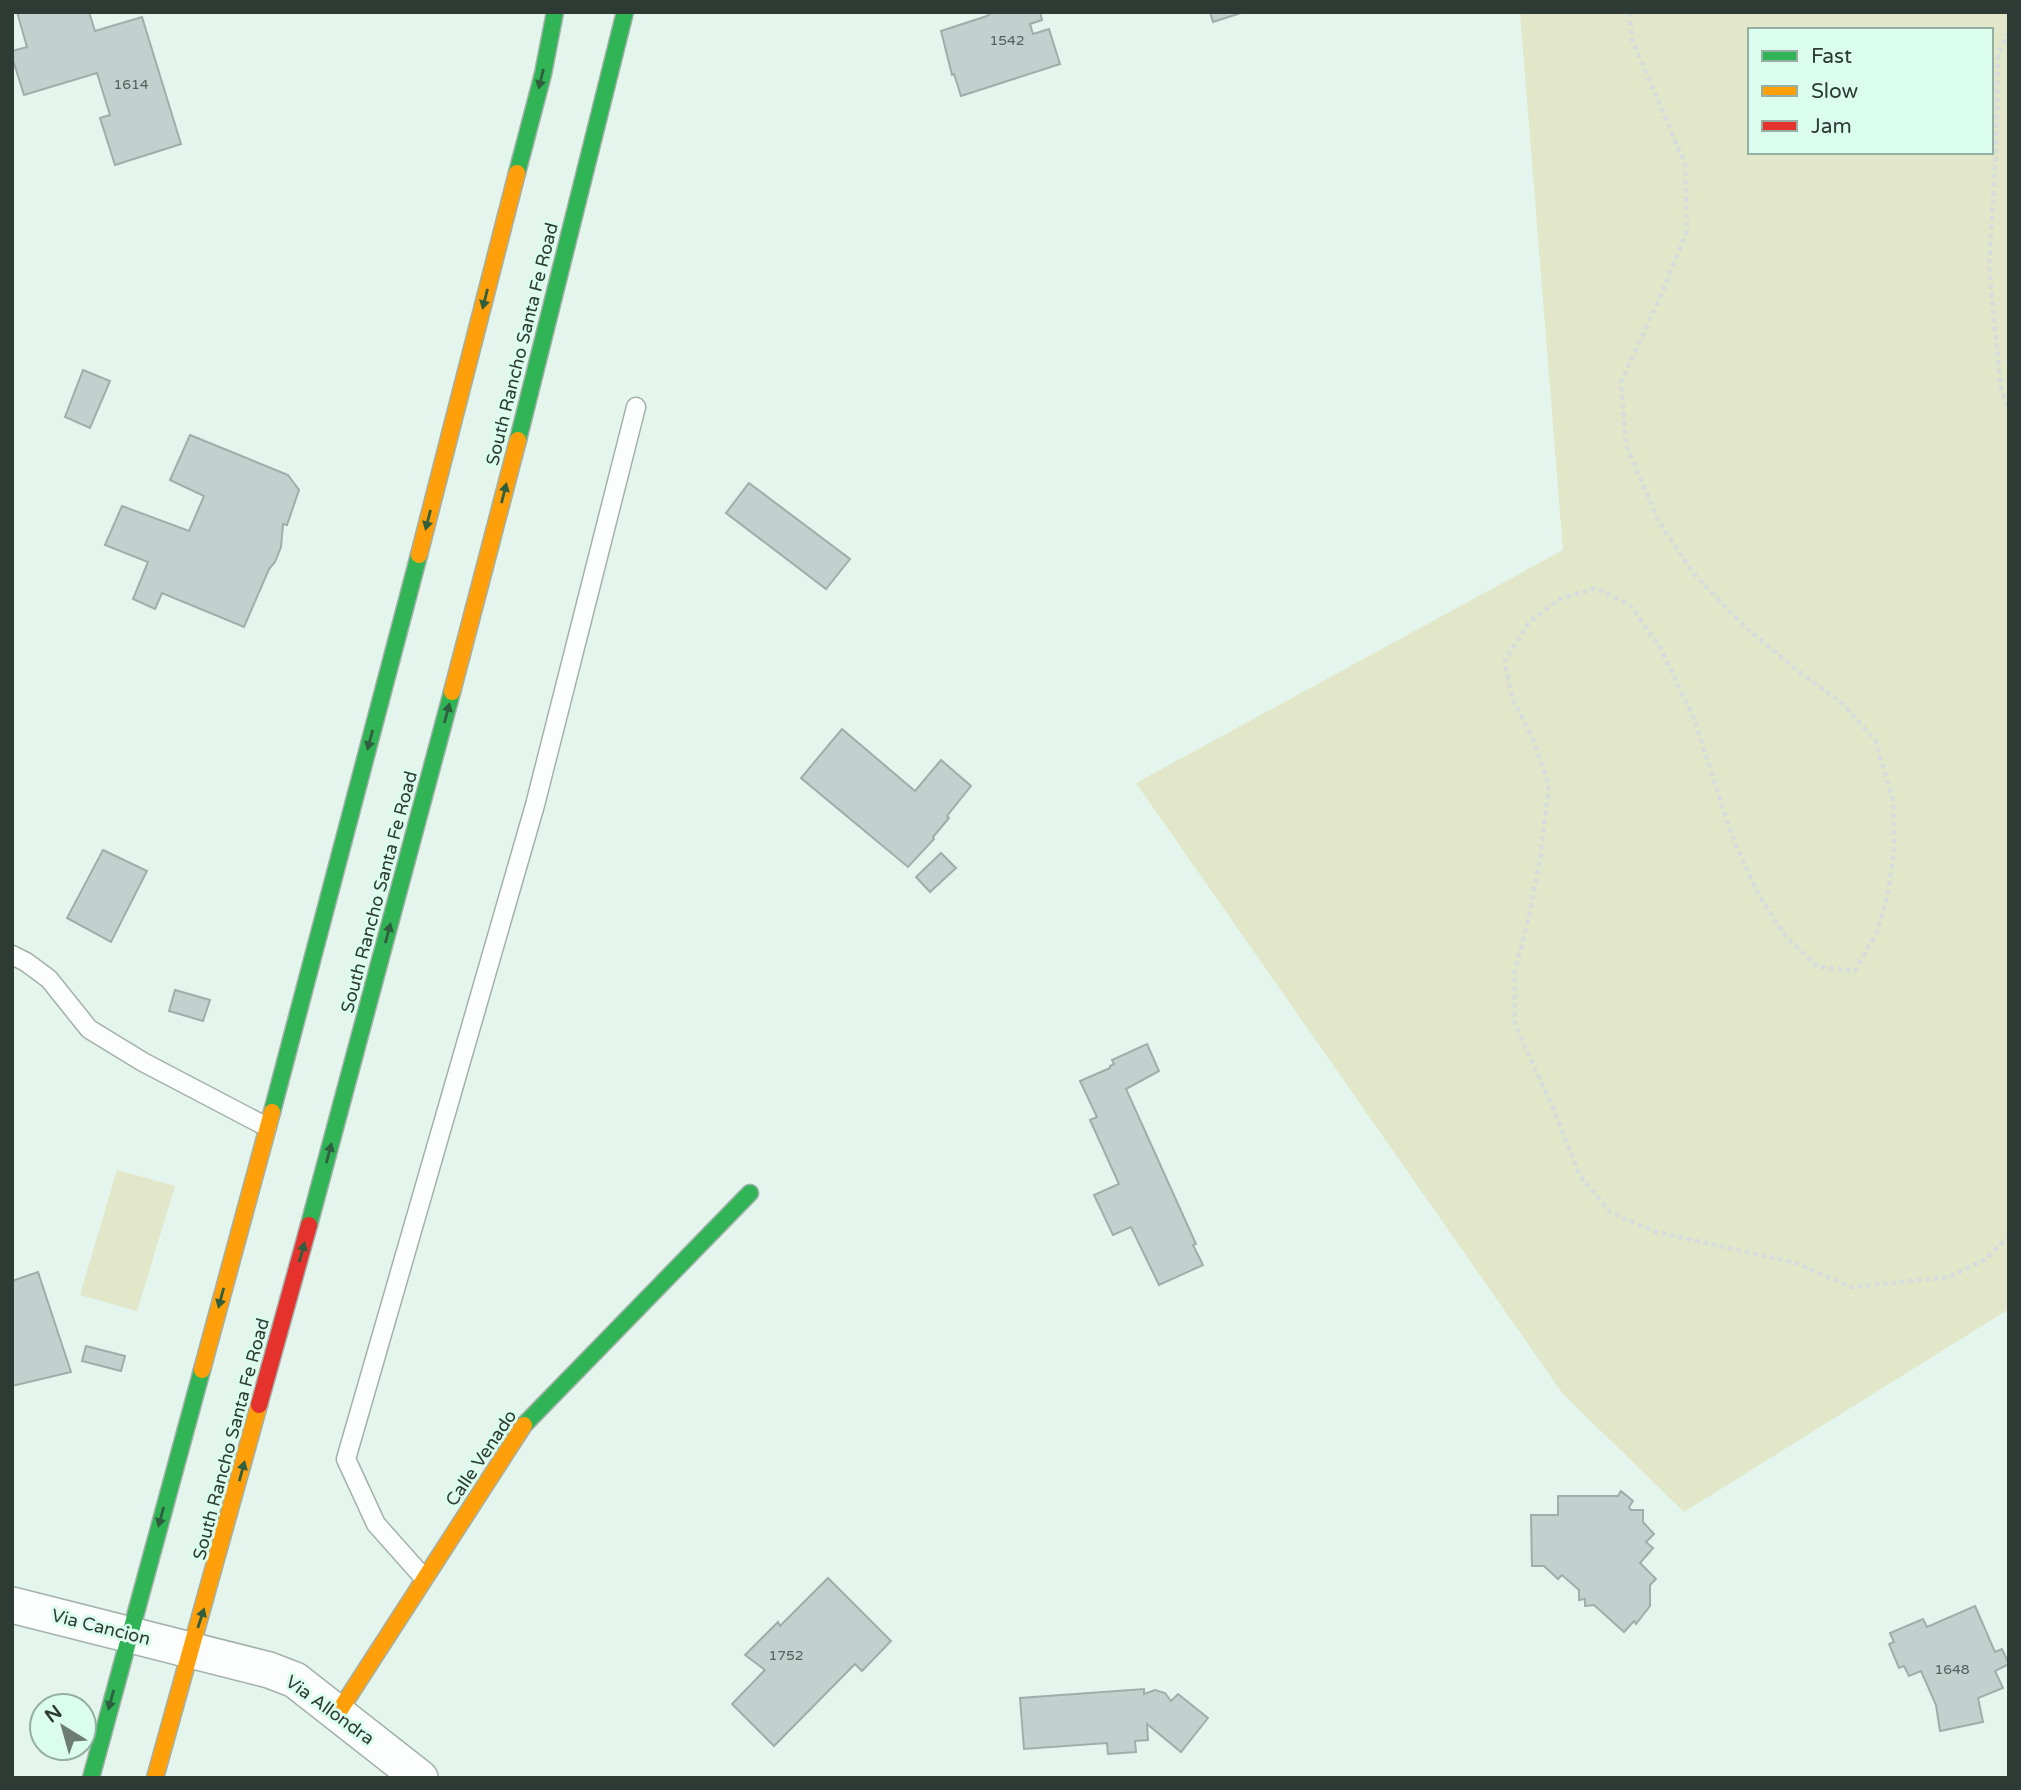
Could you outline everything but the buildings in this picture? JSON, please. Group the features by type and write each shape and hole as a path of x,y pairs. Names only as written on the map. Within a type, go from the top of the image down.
{"main road":[{"path":"91,1778 419,555 540,87 555,12"},
{"name":"South Rancho Santa Fe Road","path":"155,1778 308,1231 483,578 625,12"},
{"name":"Calle Venado","path":"338,1713 525,1424 750,1194"}],"street":[{"name":"Via Cancion","path":"12,1605 190,1651"},
{"name":"Via Allondra","path":"190,1651 270,1670 295,1680 420,1778"}],"lane":[{"path":"424,1578 376,1524 346,1459 536,805 636,407"},
{"path":"12,956 26,962 49,979 89,1029 143,1062 267,1127"}],"path":[{"path":"1629,12 1632,39 1685,164 1687,231 1621,382 1626,445 1659,522 1693,573 1744,626 1843,704 1875,740 1893,800 1894,848 1888,893 1877,932 1855,971 1818,967 1786,937 1757,892 1732,836 1694,719 1660,648 1629,604 1596,588 1560,600 1529,622 1504,662 1512,697 1535,744 1549,785 1541,859 1515,971 1515,1024 1580,1176 1610,1212 1656,1232 1796,1263 1851,1287 1949,1277 1984,1260 2009,1236"},
{"path":"2009,32 1998,53 1996,154 1989,267 2001,389 2009,408"}],"green space":[{"path":"1520,12 2009,12 2009,1309 1684,1512 1563,1394 1136,783 1563,550"},
{"path":"117,1170 175,1186 137,1311 80,1295"}],"traffic: fast":[{"path":"517,173 543,74 555,12"},
{"path":"518,440 625,12"},
{"path":"272,1112 419,555"},
{"path":"309,1225 452,692"},
{"path":"524,1425 750,1193"},
{"path":"91,1778 202,1370"}],"traffic: slow":[{"path":"419,555 517,173"},
{"path":"452,692 518,440"},
{"path":"202,1370 272,1112"},
{"path":"155,1778 259,1405"},
{"path":"338,1713 524,1425"}],"traffic: jam":[{"path":"259,1405 309,1225"}]}
